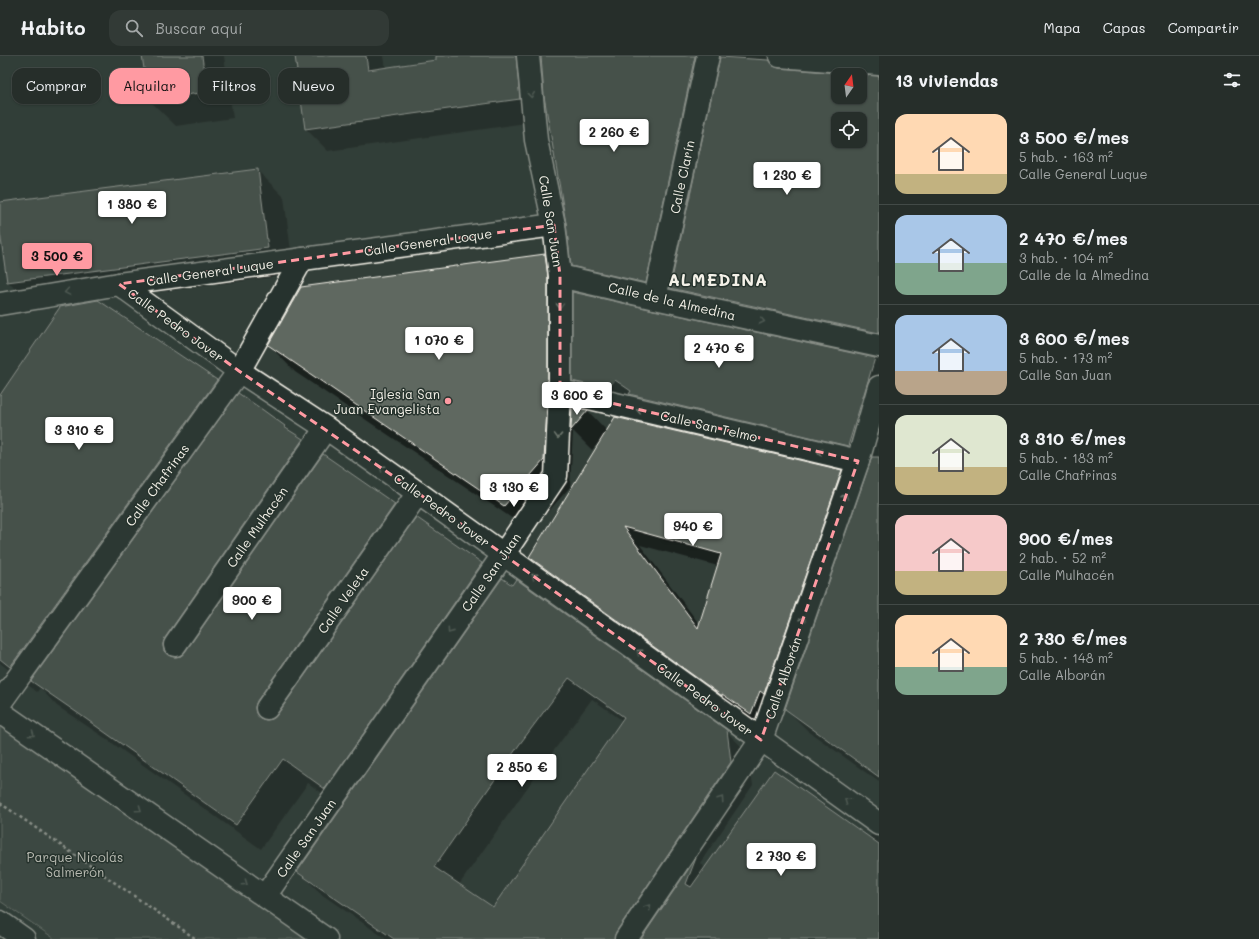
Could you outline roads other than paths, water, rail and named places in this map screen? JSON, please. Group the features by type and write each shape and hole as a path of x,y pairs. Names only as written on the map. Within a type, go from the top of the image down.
{"main road":[{"name":"Calle San Juan","path":"265,896 503,555 556,476 560,391 560,276 554,225 536,140 528,56"},
{"name":"Calle Clarín","path":"655,298 708,56"},
{"path":"780,56 834,59 879,64"},
{"name":"Calle General Loque","path":"302,259 554,225"},
{"name":"Calle General Luque","path":"0,304 119,284 302,259"},
{"name":"Calle Chafrinas","path":"0,703 239,371 302,259"},
{"name":"Calle de la Almedina","path":"560,276 879,346"},
{"name":"Calle Pedro Jover","path":"119,284 239,371 326,428 418,493 761,740 876,816"},
{"name":"Calle Alborán","path":"626,939 761,740 858,461 879,387"},
{"name":"Calle San Telmo","path":"560,391 858,461"},
{"name":"Calle Mulhacén","path":"175,645 326,428"},
{"name":"Calle Veleta","path":"267,708 418,493"},
{"path":"0,712 326,939"},
{"path":"0,922 24,939"}],"place":[{"name":"Iglesia San Juan Evangelista","path":"448,401"}],"district":[{"name":"ALMEDINA","path":"718,280"}],"park label":[{"name":"Parque Nicolás Salmerón","path":"75,864"}]}
